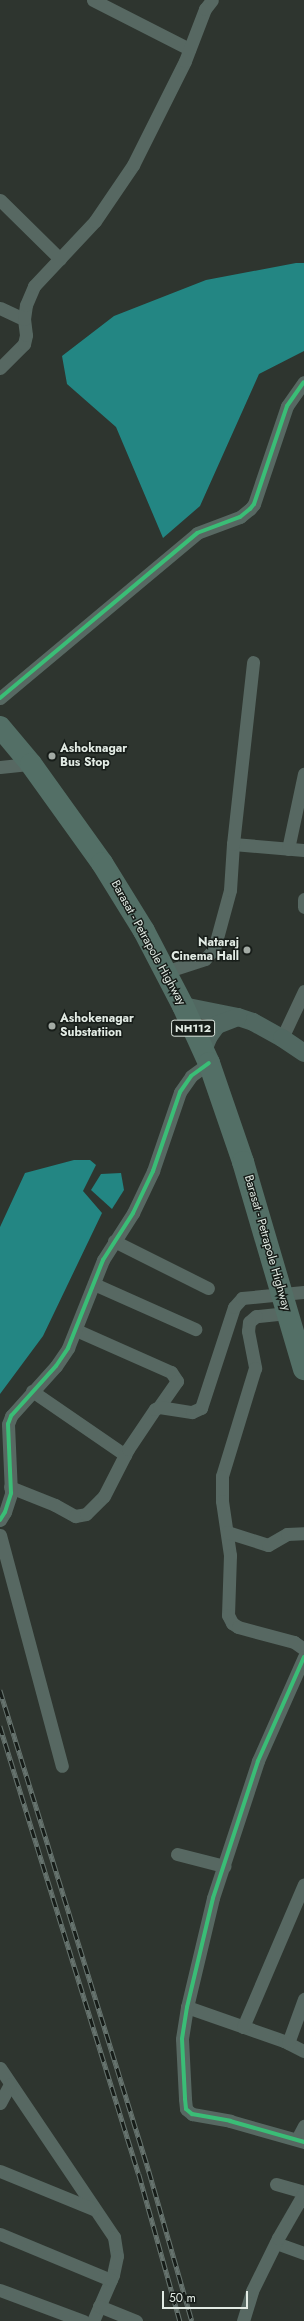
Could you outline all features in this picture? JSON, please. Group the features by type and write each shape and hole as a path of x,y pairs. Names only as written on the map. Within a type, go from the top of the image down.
{"highway":[{"name":"Barasat - Petrapole Highway","path":"0,726 31,764 108,873 144,931 183,1006 206,1057 244,1162 304,1369"}],"main road":[{"path":"183,1006 238,1017 282,1038 304,1053"},
{"path":"206,1057 209,1036 217,1025 238,1017"}],"street":[{"path":"93,0 190,49"},
{"path":"0,368 24,344 26,335 24,319 26,305 34,286 95,221 133,166 190,49 205,9 212,0"},
{"path":"0,200 60,259"},
{"path":"0,308 24,319"},
{"path":"0,698 197,533 240,517 250,509 254,504 287,406 304,382"},
{"path":"165,972 205,959 213,953 230,890 232,844 253,662"},
{"path":"0,767 31,764"},
{"path":"288,848 304,774"},
{"path":"232,844 304,850"},
{"path":"304,899 304,907"},
{"path":"282,1038 304,991"},
{"path":"0,1520 5,1512 10,1487 8,1424 17,1408 56,1366 76,1330 103,1260 133,1213 153,1171 180,1092 206,1057"},
{"path":"114,1241 208,1288"},
{"path":"94,1284 195,1329"},
{"path":"304,1292 284,1304 256,1316 249,1322 248,1331 254,1368 222,1476 222,1501 230,1555 228,1615 232,1623 238,1627 294,1642 304,1649"},
{"path":"159,1407 192,1412 200,1408 234,1307 242,1298 284,1304"},
{"path":"10,1487 55,1505 75,1516 86,1514 104,1496 125,1455 151,1412 159,1407 177,1380 171,1372 76,1330"},
{"path":"32,1391 125,1455"},
{"path":"227,1532 268,1545 287,1534 304,1533"},
{"path":"0,1535 62,1766"},
{"path":"304,1657 258,1761 213,1898 187,2007 182,2039 186,2109 198,2116 230,2121 301,2140 304,2126"},
{"path":"176,1854 224,1866"},
{"path":"243,2026 304,1884"},
{"path":"288,2043 304,1999"},
{"path":"187,2007 243,2026 288,2043 304,2051"},
{"path":"0,2068 93,2209 114,2237 117,2256 111,2280 93,2321"},
{"path":"0,2103 10,2084"},
{"path":"0,2171 93,2209"},
{"path":"243,2321 252,2290 304,2193 276,2184"},
{"path":"0,2234 111,2280"},
{"path":"276,2243 304,2253"},
{"path":"0,2290 83,2321"},
{"path":"99,2306 136,2321"}],"water":[{"path":"296,263 304,263 304,351 259,374 200,506 163,538 116,427 67,384 62,356 114,316 206,280"},
{"path":"74,1160 90,1160 96,1165 83,1191 102,1213 43,1336 0,1394 0,1227 25,1173"},
{"path":"121,1173 124,1190 112,1209 91,1190 101,1174"}],"railway":[{"path":"0,1690 149,2171 192,2321"},
{"path":"0,1726 139,2174 180,2321"}],"cycle path":[{"path":"0,698 197,533 240,517 250,509 254,504 287,406 304,382"},
{"path":"0,1520 5,1512 11,1493 8,1424 11,1416 56,1366 68,1348 103,1260 133,1213 153,1171 180,1092 191,1076 209,1063"},
{"path":"304,1657 258,1761 213,1898 187,2007 182,2039 186,2109 192,2114 230,2121 304,2142"}],"place":[{"name":"Ashoknagar Bus Stop","path":"52,756"},
{"name":"Nataraj Cinema Hall","path":"247,950"},
{"name":"Ashokenagar Substatiion","path":"52,1026"}]}
